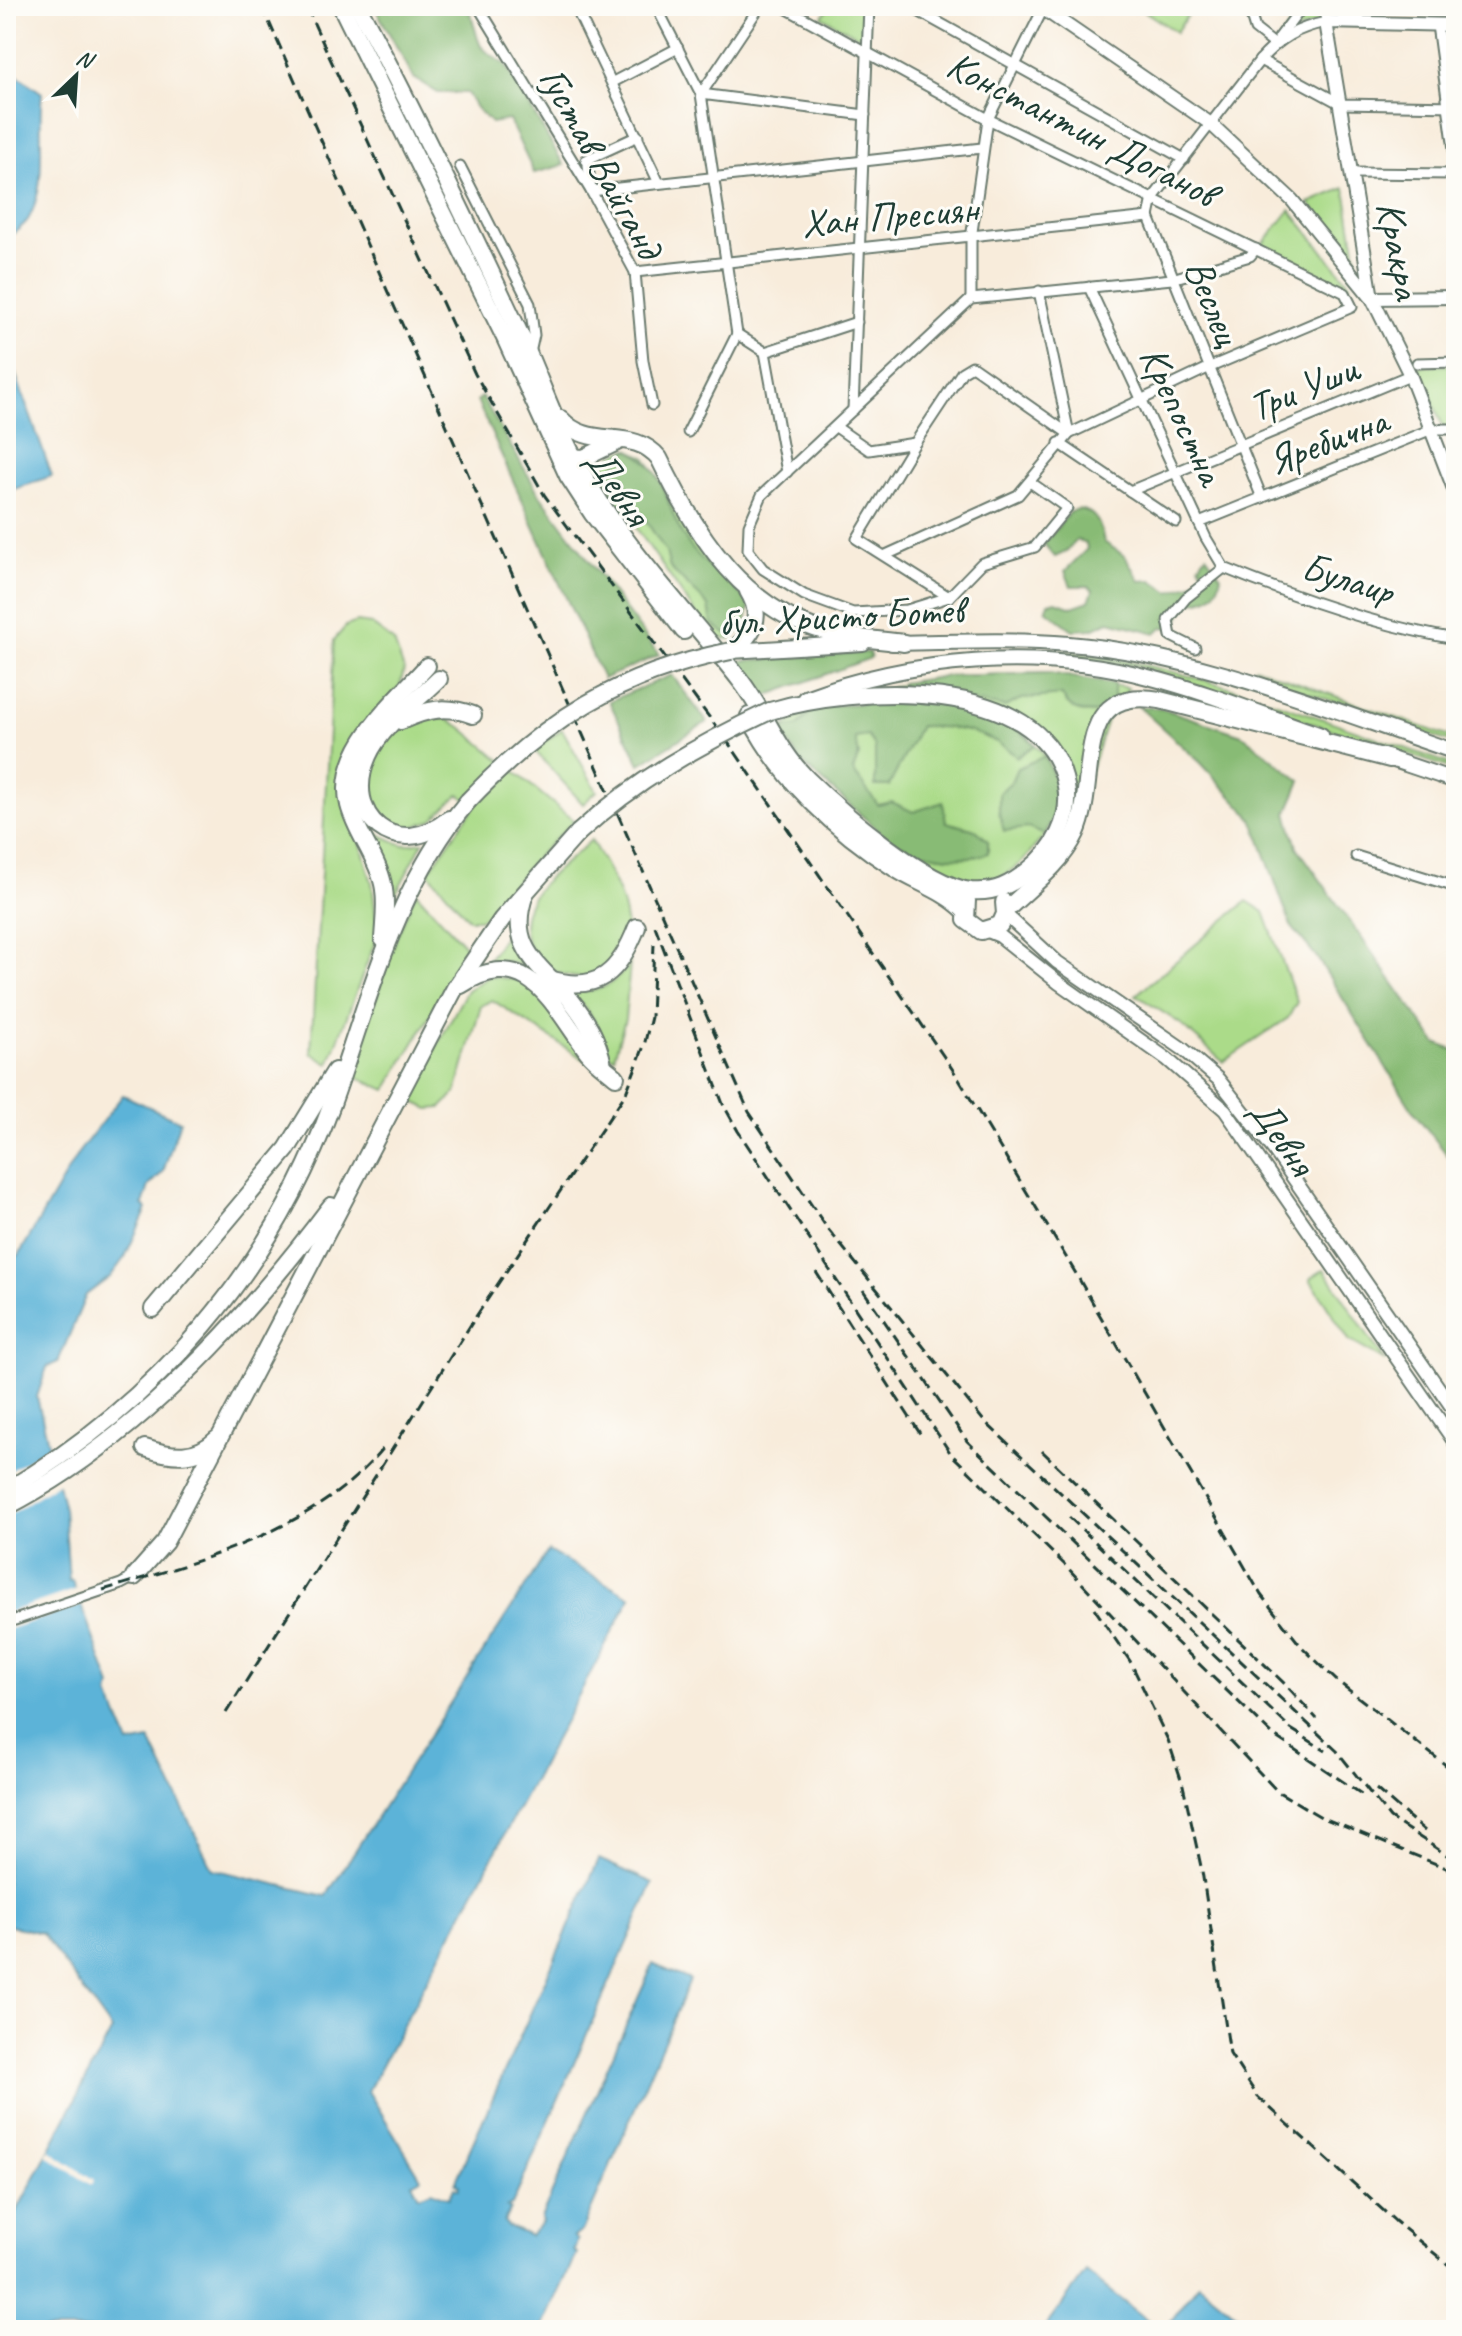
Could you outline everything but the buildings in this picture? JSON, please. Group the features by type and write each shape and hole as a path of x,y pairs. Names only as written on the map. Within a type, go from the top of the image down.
{"highway":[{"name":"Девня","path":"341,6 505,338 554,448 592,513 694,643 732,686 766,748 787,775 867,848 964,910"},
{"name":"Девня","path":"358,6 529,356 574,457 600,503 744,685 776,743 806,777 898,855 959,888 984,891"},
{"path":"554,410 576,432 610,442 640,442 657,455 698,533 745,586 756,606 756,620 750,636 731,651"},
{"path":"554,448 574,457 610,442"},
{"path":"600,503 595,471 610,442"},
{"path":"568,476 574,457"},
{"path":"745,586 782,612 819,629 904,643"},
{"name":"бул. Христо Ботев","path":"354,1034 382,955 414,882 465,804 522,747 572,710 651,672 731,651"},
{"path":"382,955 383,884 349,806 349,780 354,759 369,733 427,666"},
{"path":"439,679 372,746 363,772 361,800 367,815 388,832 415,836 440,827 465,804"},
{"path":"774,710 876,695 934,697 991,708 1029,728 1058,765 1067,808 1056,839 1043,858 1016,880 968,898 964,910 970,925 988,931 1000,925 1006,912 1051,869 1070,844 1082,817 1096,728 1104,712 1122,699 1160,700 1390,759"},
{"path":"389,727 434,709 453,709 473,715"},
{"name":"бул. Христо Ботев","path":"359,1168 455,988 529,885 605,808 677,758 774,710"},
{"path":"529,885 520,913 522,936 532,962 585,1021 599,1046 603,1065"},
{"path":"984,891 1002,899 1006,912"},
{"path":"549,978 575,984 610,973 623,959 637,927"},
{"path":"455,988 487,971 504,969 523,975 557,1005 589,1053 616,1077"},
{"path":"153,1309 256,1189 310,1116 354,1034"},
{"path":"6,1491 109,1421 150,1385 220,1309 245,1275 293,1194 333,1102 354,1034"},
{"path":"134,1577 165,1542 359,1168"},
{"path":"6,1507 113,1437 184,1375 244,1313 359,1168"},
{"path":"145,1448 185,1455 205,1449 223,1431"}],"main road":[{"path":"1041,8 1211,124 1292,200 1372,298 1456,297"},
{"path":"1326,22 1456,25"},
{"name":"Кракра","path":"1326,22 1372,298 1410,375 1456,494"},
{"name":"бул. Христо Ботев","path":"731,651 904,643 1070,644 1127,652 1246,683 1456,752"},
{"name":"бул. Христо Ботев","path":"774,710 837,686 913,670 1007,661 1065,663 1148,677 1456,781"},
{"name":"Девня","path":"1006,912 1066,969 1183,1049 1218,1079 1274,1150 1456,1413"},
{"name":"Девня","path":"988,931 1000,936 1059,983 1167,1059 1225,1110 1456,1444"}],"street":[{"name":"Густав Вайганд","path":"478,6 591,191 635,272 643,361 652,405"},
{"path":"575,6 659,183"},
{"path":"656,6 701,94 711,178 737,334 688,432"},
{"path":"701,94 760,6"},
{"name":"Константин Доганов","path":"782,6 988,119 1345,293 1352,307 1208,368"},
{"path":"853,410 869,6"},
{"path":"909,6 1184,159"},
{"path":"1248,6 1255,29 1276,42"},
{"path":"1149,217 1153,198 1303,6"},
{"name":"Кракра","path":"1324,6 1326,22"},
{"path":"971,299 971,239 988,119 1041,8"},
{"path":"1276,42 1302,27 1326,22"},
{"path":"1437,25 1452,106 1456,164"},
{"path":"613,82 678,48"},
{"path":"1260,60 1341,104 1452,106"},
{"path":"701,94 865,115"},
{"path":"576,166 638,136"},
{"path":"591,157 588,165 591,191 982,148"},
{"path":"460,166 530,304 534,335 529,356"},
{"path":"1352,173 1456,174"},
{"name":"Хан Пресиян","path":"635,272 727,260 971,239 1149,217"},
{"name":"Веслец","path":"1149,217 1262,498"},
{"path":"1030,482 1067,508 1035,547 982,563 949,597 907,610 853,613 804,595 763,569 748,550 749,525 762,495 971,299 1172,279 1250,256 1256,249"},
{"name":"Крепостна","path":"1089,287 1144,399 1199,523 1224,568"},
{"path":"1039,291 1069,434"},
{"path":"765,352 857,322"},
{"path":"737,334 765,352 787,472"},
{"path":"1417,363 1456,362"},
{"path":"949,597 886,555 858,541 857,537 962,372 972,366 1069,434"},
{"path":"886,555 1018,495 1069,434 1208,368"},
{"name":"Три Уши","path":"1130,491 1410,375"},
{"path":"836,427 869,450 915,443"},
{"path":"1432,429 1456,429"},
{"name":"Яребична","path":"1199,523 1432,429"},
{"path":"1059,443 1176,522"},
{"path":"1195,648 1171,636 1168,620 1186,598 1224,568"},
{"name":"Булаир","path":"1224,568 1263,584 1426,634 1456,639"},
{"path":"1356,856 1456,887"},
{"path":"6,1623 134,1577"}],"green space":[{"path":"374,6 467,6 481,45 505,64 564,165 534,173 509,120 491,123 467,93 438,93 414,78"},
{"path":"830,6 864,6 863,39 822,17"},
{"path":"1137,6 1194,6 1176,32"},
{"path":"1306,6 1322,6 1324,21 1282,36"},
{"path":"1345,188 1357,262 1309,203"},
{"path":"1290,210 1350,284 1346,290 1260,248"},
{"path":"1456,365 1456,426 1443,427 1418,366"},
{"path":"482,397 538,492 659,655 603,679 477,401"},
{"path":"628,449 645,457 689,532 719,572 737,588 744,628 731,639 715,638 705,627 602,479 609,459"},
{"path":"628,449 641,457 657,475 689,545 750,605 744,628 726,634 712,624 709,606 670,568 666,552 641,513 625,517 621,511 614,494 611,468"},
{"path":"1078,509 1094,516 1104,542 1125,556 1140,581 1152,580 1170,592 1192,584 1204,572 1199,565 1206,555 1221,576 1217,588 1207,599 1190,602 1173,627 1161,628 1156,633 1109,621 1092,629 1073,630 1046,610 1049,603 1056,601 1072,607 1089,601 1093,590 1088,586 1071,586 1065,571 1087,549 1086,543 1077,540 1066,552 1055,557 1044,544 1070,512"},
{"path":"357,622 371,624 394,642 404,670 400,686 346,756 342,777 372,883 378,934 329,1064 311,1053 334,640 346,626"},
{"path":"1043,650 1094,655 1146,665 1252,694 1456,766 1456,770 1136,666 1043,654 950,659 949,655"},
{"path":"869,652 871,658 766,696 737,661"},
{"path":"1254,667 1447,736 1456,733 1456,744 1281,683"},
{"path":"1049,673 1128,688 1126,694 1114,698 1073,825 1060,753 1045,732 1024,717 891,687 946,676"},
{"path":"1049,673 1114,684 1114,698 1098,713 1076,710 1068,705 1062,695 1022,699 1005,707 904,690 901,683 946,676"},
{"path":"672,675 707,722 640,764 609,701"},
{"path":"890,701 928,703 987,714 1021,732 1035,745 1017,757 995,741 972,732 920,726 889,786 875,786 875,747 868,736 855,738 859,755 853,771 878,805 892,802 913,812 943,802 946,822 976,830 988,841 988,853 963,857 936,855 887,838 801,762 780,730 798,726 815,707"},
{"path":"815,707 1025,733 1045,756 1059,806 1045,835 1022,862 997,881 969,881 887,838 780,730"},
{"path":"1139,707 1161,708 1242,735 1301,781 1287,813 1297,847 1436,1043 1456,1051 1456,1166 1416,1115 1316,956 1291,926 1252,818 1201,763"},
{"path":"430,718 448,719 461,727 574,821 534,860 491,912 480,919 469,919 428,872 475,806 459,794 432,820 402,831 374,816 369,797 368,773 378,750 407,726"},
{"path":"562,729 597,791 583,804 534,750"},
{"path":"1045,756 1055,779 1058,796 1055,813 1045,835 1028,828 1004,831 999,814 999,793 1011,782 1017,768"},
{"path":"367,829 403,845 423,842 392,901"},
{"path":"591,840 622,903 625,943 616,962 601,974 583,977 564,975 546,966 533,952 525,934 526,912 530,901 545,882"},
{"path":"416,892 469,950 386,1090 350,1074 397,936"},
{"path":"1247,901 1264,912 1297,1002 1288,1018 1223,1062 1181,1024 1136,995"},
{"path":"512,924 514,946 523,966 504,961 486,963"},
{"path":"630,964 625,1019 614,1057 608,1055 598,1027 588,1012 567,991 603,987"},
{"path":"490,976 518,980 538,995 588,1062 492,1000 481,1006 456,1093 441,1108 429,1109 408,1099 467,990"},
{"path":"1324,1269 1385,1361 1349,1340 1310,1279"}],"water":[{"path":"6,67 42,93 39,188 27,221 6,239"},
{"path":"6,348 52,476 6,492"},
{"path":"123,1095 180,1121 163,1172 149,1186 143,1205 147,1209 125,1257 110,1277 86,1295 58,1362 47,1367 37,1397 64,1509 69,1581 72,1580 111,1686 109,1695 129,1744 150,1740 212,1869 326,1896 548,1551 631,1597 368,2091 421,2178 412,2183 419,2196 432,2191 449,2198 454,2187 458,2189 459,2185 455,2183 599,1859 653,1883 512,2205 507,2207 510,2209 504,2221 507,2226 530,2236 542,2222 541,2218 653,1964 690,1980 582,2231 574,2237 578,2240 573,2251 577,2253 541,2330 6,2330 6,2232 112,2030 42,1933 6,1925 6,1853 11,1826 6,1805 6,1261 19,1255 78,1153"},
{"path":"1086,2272 1159,2330 1043,2330"},
{"path":"1199,2284 1256,2330 1164,2330"}],"pier":[{"path":"52,1445 61,1481 6,1517 6,1473"},
{"path":"80,1588 86,1604 6,1630 6,1613"},
{"path":"49,2150 94,2180 91,2185 46,2155"}],"railway":[{"path":"262,6 749,1112 827,1228 984,1421 1337,1751 1390,1818 1456,1861"},
{"path":"306,6 475,374 545,496 735,752 955,1073 1075,1272 1261,1595 1301,1646 1336,1680 1456,1773"},
{"path":"655,926 723,1104 738,1131 951,1454 1065,1565 1277,1791 1321,1817 1456,1872"},
{"path":"226,1713 475,1318 626,1093 644,1046 651,1017 654,944"},
{"path":"816,1272 921,1435"},
{"path":"863,1290 967,1441 1273,1735 1366,1797"},
{"path":"103,1590 218,1554 293,1520 358,1475 385,1446"},
{"path":"1042,1451 1286,1685 1317,1719"},
{"path":"1069,1517 1291,1729 1326,1751"},
{"path":"1094,1608 1130,1661 1168,1740 1183,1785 1202,1871 1230,2054 1258,2097 1395,2221 1456,2271"},
{"path":"1376,1789 1425,1831"}]}
